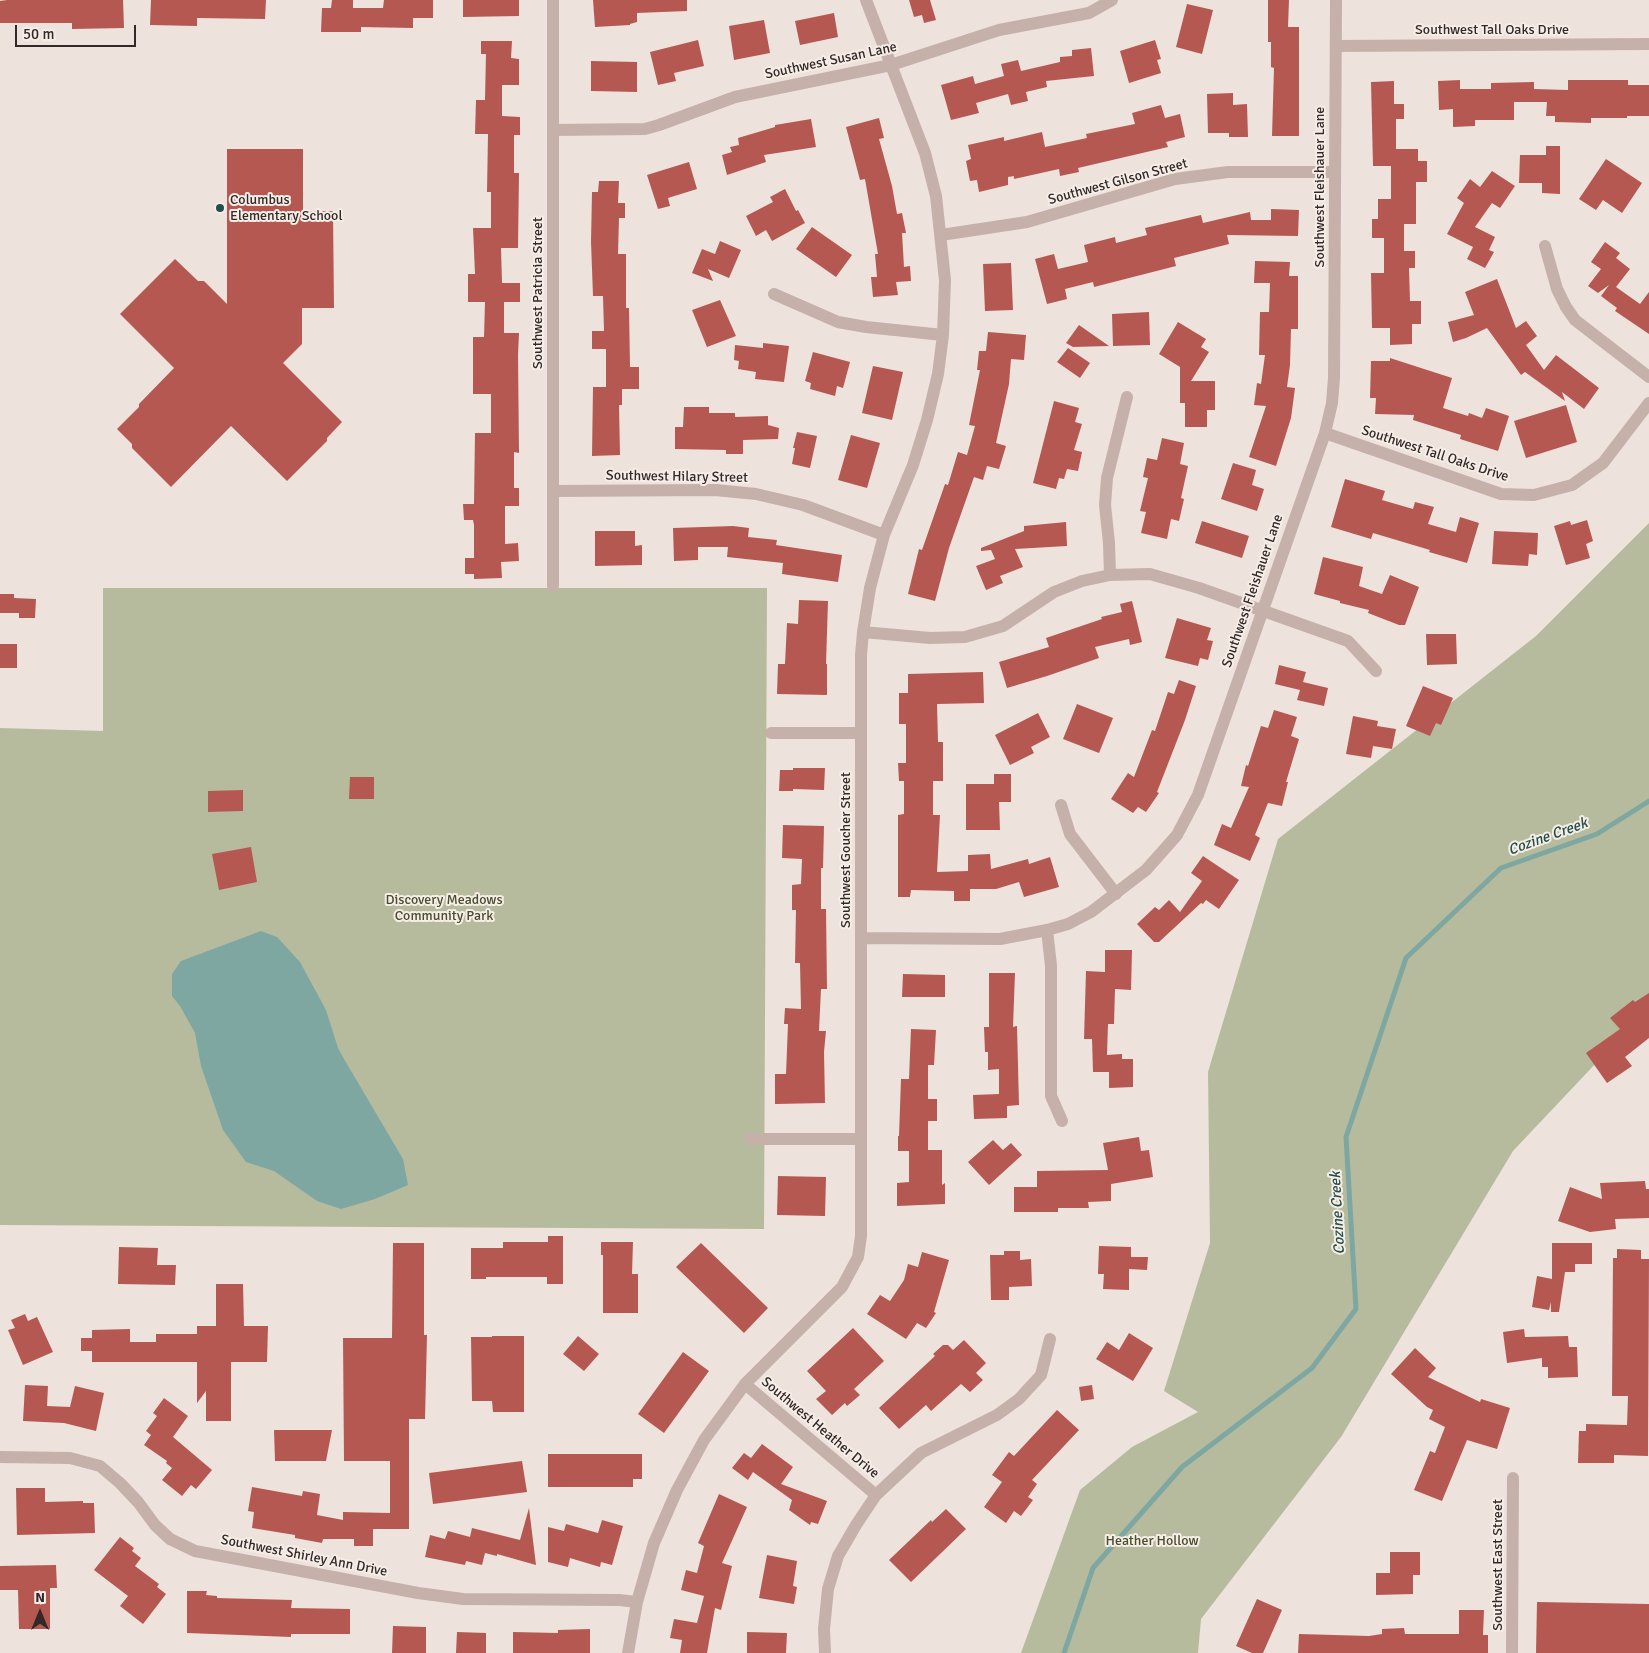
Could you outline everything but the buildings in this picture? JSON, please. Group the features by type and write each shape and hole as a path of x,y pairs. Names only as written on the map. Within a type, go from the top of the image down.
{"street":[{"name":"Southwest Patricia Street","path":"553,0 553,586"},
{"name":"Southwest Goucher Street","path":"628,1653 637,1602 654,1543 677,1490 704,1440 745,1384 842,1287 858,1257 861,1236 861,733 863,632 870,588 884,535 913,465 927,420 938,374 943,335 945,280 936,196 925,153 866,0"},
{"name":"Southwest Susan Lane","path":"553,130 645,129 659,126 735,97 891,65 999,30 1089,13 1112,0"},
{"name":"Southwest Fleishauer Lane","path":"861,938 1000,939 1068,924 1091,912 1146,870 1176,835 1198,795 1325,433 1332,403 1334,378 1336,0"},
{"name":"Southwest Tall Oaks Drive","path":"1336,46 1649,44"},
{"name":"Southwest Gilson Street","path":"941,235 1027,222 1175,180 1228,172 1334,172"},
{"path":"1544,246 1557,289 1575,320 1649,377"},
{"path":"774,294 838,322 866,327 943,335"},
{"path":"1110,575 1105,505 1107,478 1127,397"},
{"name":"Southwest Tall Oaks Drive","path":"1325,433 1501,494 1534,496 1572,485 1603,463 1649,403"},
{"name":"Southwest Hilary Street","path":"553,491 715,490 756,494 803,505 884,535"},
{"path":"863,632 930,638 965,637 1003,626 1054,592 1082,581 1110,575 1150,574 1199,588 1348,641 1376,671"},
{"path":"771,733 861,733"},
{"path":"1062,805 1070,834 1116,894"},
{"path":"1047,930 1051,966 1051,1096 1062,1121"},
{"path":"750,1139 860,1139"},
{"path":"825,1653 824,1629 828,1589 838,1556 876,1495 921,1453 997,1414 1019,1399 1041,1375 1050,1339"},
{"name":"Southwest Heather Drive","path":"745,1384 876,1495"},
{"name":"Southwest Shirley Ann Drive","path":"0,1458 70,1458 100,1466 120,1483 138,1502 155,1525 170,1539 195,1551 418,1593 463,1599 619,1600 637,1602"},
{"name":"Southwest East Street","path":"1512,1653 1513,1478"}],"green space":[{"name":"Heather Hollow","path":"1649,523 1649,1007 1513,1151 1341,1437 1201,1619 1198,1653 1021,1653 1080,1490 1132,1447 1198,1412 1164,1391 1210,1243 1208,1072 1278,839 1536,636"},
{"name":"Discovery Meadows Community Park","path":"103,588 767,588 764,1229 0,1225 0,728 103,731"}],"water":[{"path":"261,931 277,937 300,962 326,1010 338,1048 403,1159 408,1185 375,1199 341,1209 317,1201 274,1171 246,1162 223,1130 201,1066 195,1033 180,1006 172,996 172,974 181,961"}],"waterway":[{"name":"Cozine Creek","path":"1064,1653 1093,1568 1182,1467 1312,1368 1356,1309 1346,1137 1406,958 1501,868 1597,834 1649,801"}],"place":[{"name":"Columbus Elementary School","path":"220,208"}]}
